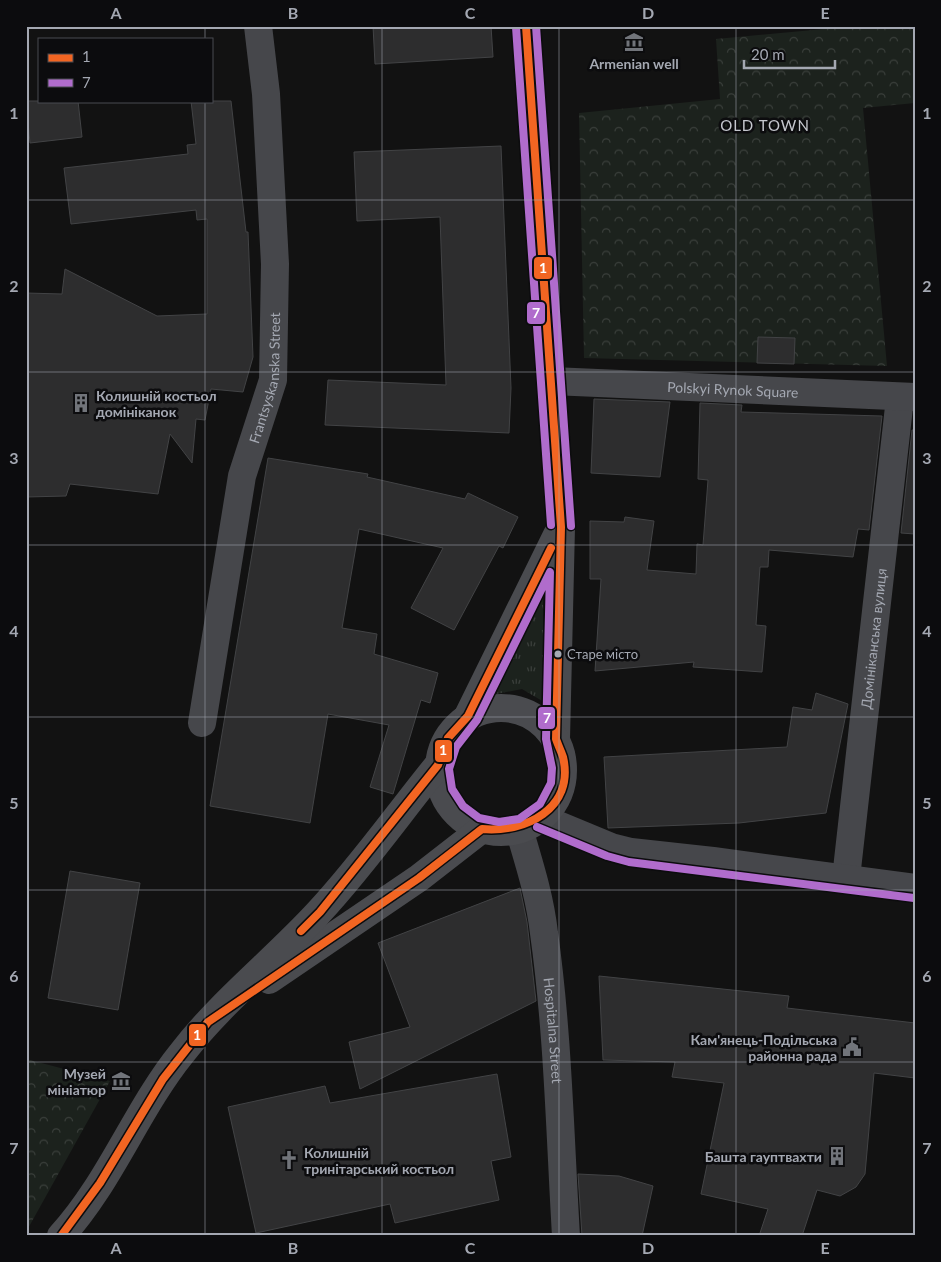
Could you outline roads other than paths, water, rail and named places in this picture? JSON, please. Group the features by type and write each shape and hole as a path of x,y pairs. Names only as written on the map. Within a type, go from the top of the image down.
{"main road":[{"path":"526,26 561,527 556,739 563,759 564,775 560,791 552,806 530,824 494,832 467,822 454,811 445,798 439,782 438,765 443,746 453,729 468,716 487,708 507,707 527,713 538,720 556,739"},
{"path":"468,716 561,527"},
{"path":"61,1236 76,1220 111,1167 156,1089 182,1053 208,1022 320,912 438,765"},
{"path":"208,1022 419,878 482,829"}],"street":[{"name":"Frantsyskanska Street","path":"202,724 242,476 274,380 275,264 266,94 258,26"},
{"name":"Polskyi Rynok Square","path":"552,381 907,398"},
{"name":"Домініканська вулиця","path":"846,878 907,398"},
{"path":"530,824 631,852 915,888"},
{"name":"Hospitalna Street","path":"530,824 551,997 566,1236"}],"place":[{"name":"Armenian well","path":"634,42"},
{"name":"Колишній костьол домініканок","path":"81,403"},
{"name":"Старе місто","path":"558,654"},
{"name":"Кам'янець-Подільська районна рада","path":"852,1047"},
{"name":"Музей мініатюр","path":"121,1081"},
{"name":"Башта гауптвахти","path":"837,1156"},
{"name":"Колишній тринітарський костьол","path":"289,1160"}],"district":[{"name":"OLD TOWN","path":"765,125"}]}
